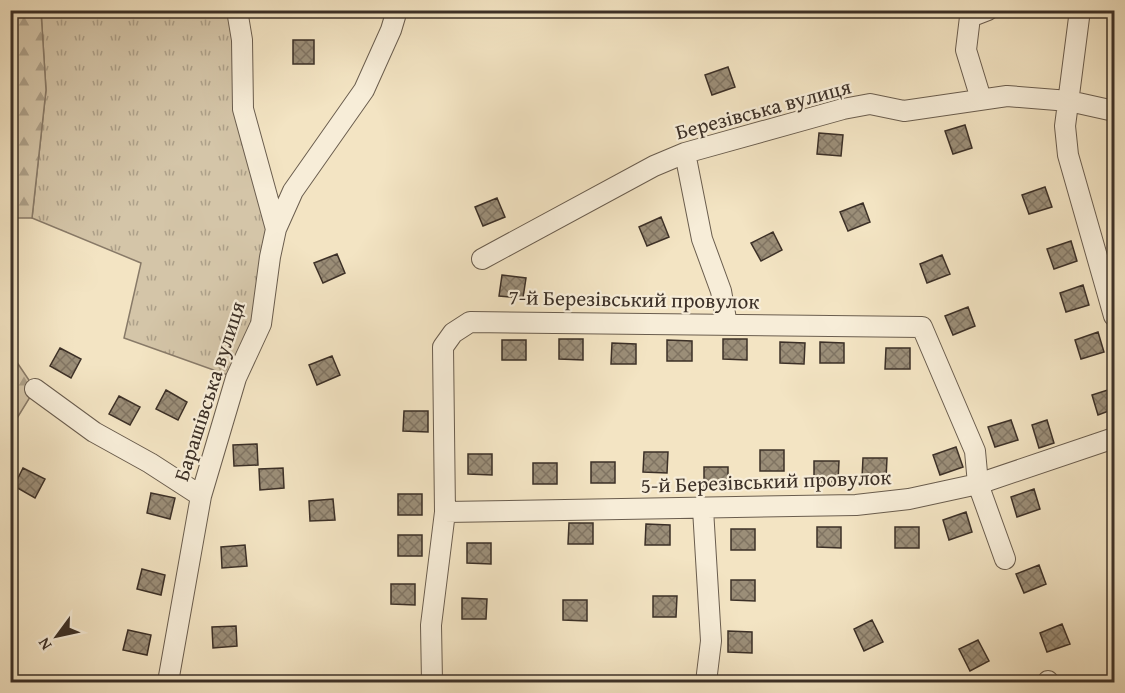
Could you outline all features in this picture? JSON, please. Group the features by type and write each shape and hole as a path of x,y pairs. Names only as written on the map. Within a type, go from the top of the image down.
{"street":[{"name":"Барашівська вулиця","path":"168,682 201,496 236,378 261,324 276,229 243,109 242,40 237,10"},
{"path":"276,229 293,191 364,90 391,30 397,10"},
{"path":"981,99 966,50 970,17 988,10"},
{"path":"1080,10 1065,126 1068,155 1114,316"},
{"name":"Березівська вулиця","path":"482,259 654,166 685,153 843,109 870,105 904,111 1007,96 1070,101 1114,111"},
{"path":"685,153 702,239 721,291 727,325"},
{"path":"256,156 264,168 278,180 286,183 301,179"},
{"name":"7-й Березівський провулок","path":"432,682 431,625 446,512 443,347 453,333 470,321 922,327 975,451 978,484 1005,560"},
{"path":"35,389 94,432 150,463 201,496"},
{"name":"5-й Березівський провулок","path":"446,512 855,505 909,499 978,484 1114,438"},
{"path":"703,509 711,641 706,682"}],"green space":[{"path":"10,11 41,11 46,90 32,218 11,218"},
{"path":"41,11 237,11 243,109 276,229 236,378 124,338 141,263 32,218 46,90"},
{"path":"10,352 35,389 11,428 10,428"}],"building":[{"path":"293,40 314,40 314,64 293,64"},
{"path":"728,67 735,87 712,95 705,75"},
{"path":"965,125 972,148 953,154 945,131"},
{"path":"819,133 843,135 841,156 817,154"},
{"path":"1045,187 1052,207 1029,214 1022,195"},
{"path":"497,198 505,217 483,226 475,207"},
{"path":"863,203 870,222 848,231 840,212"},
{"path":"661,217 669,237 647,246 639,227"},
{"path":"773,232 782,250 761,261 751,243"},
{"path":"1071,241 1077,261 1054,269 1047,249"},
{"path":"337,254 345,273 323,283 314,263"},
{"path":"942,255 950,274 927,283 920,264"},
{"path":"502,275 526,278 523,298 499,296"},
{"path":"1083,285 1089,305 1066,312 1060,293"},
{"path":"968,307 975,326 953,335 945,316"},
{"path":"1098,332 1104,352 1081,359 1075,340"},
{"path":"559,339 583,339 583,360 559,359"},
{"path":"723,339 747,339 747,360 723,359"},
{"path":"502,340 526,340 526,360 502,360"},
{"path":"667,340 692,341 692,361 667,361"},
{"path":"780,342 805,343 804,364 780,363"},
{"path":"820,342 844,343 844,363 820,363"},
{"path":"612,343 636,344 636,364 611,364"},
{"path":"60,348 81,359 71,378 50,366"},
{"path":"886,348 910,348 910,369 885,369"},
{"path":"332,356 340,375 317,385 309,365"},
{"path":"1114,388 1114,409 1098,415 1092,395"},
{"path":"166,390 187,402 178,420 156,409"},
{"path":"119,396 140,407 130,425 109,414"},
{"path":"404,411 428,411 428,432 403,431"},
{"path":"1011,420 1018,440 995,447 988,427"},
{"path":"1047,420 1054,443 1039,448 1032,425"},
{"path":"257,444 258,465 234,466 233,445"},
{"path":"956,447 963,467 940,475 933,455"},
{"path":"760,450 784,450 784,471 760,471"},
{"path":"644,452 668,452 667,473 643,472"},
{"path":"468,454 492,454 492,475 468,474"},
{"path":"863,458 887,458 886,479 862,478"},
{"path":"814,461 839,461 838,482 814,482"},
{"path":"591,462 615,462 615,483 591,483"},
{"path":"533,463 557,463 557,484 533,484"},
{"path":"704,467 728,467 728,488 704,488"},
{"path":"23,468 45,479 35,498 14,486"},
{"path":"283,468 284,488 260,490 259,469"},
{"path":"1034,489 1040,509 1017,517 1011,497"},
{"path":"151,493 175,498 170,519 147,513"},
{"path":"398,494 422,494 422,515 398,515"},
{"path":"333,499 335,520 310,521 309,501"},
{"path":"966,512 972,532 949,540 943,520"},
{"path":"569,523 593,523 593,544 568,544"},
{"path":"646,524 670,525 670,545 645,545"},
{"path":"817,527 841,527 841,548 817,547"},
{"path":"895,527 919,527 919,548 895,548"},
{"path":"731,529 755,529 755,550 731,550"},
{"path":"398,535 422,535 422,556 398,556"},
{"path":"467,543 491,543 491,564 467,563"},
{"path":"245,545 247,566 222,568 221,547"},
{"path":"1039,565 1046,584 1024,593 1016,574"},
{"path":"142,569 165,575 161,595 137,589"},
{"path":"731,580 755,580 755,601 731,600"},
{"path":"391,584 415,584 415,605 391,604"},
{"path":"653,596 677,596 676,617 653,617"},
{"path":"462,598 487,599 486,619 462,619"},
{"path":"563,600 587,600 587,621 563,620"},
{"path":"872,620 883,642 864,651 854,629"},
{"path":"1062,624 1070,644 1047,652 1040,633"},
{"path":"236,626 237,646 213,648 212,627"},
{"path":"128,630 151,635 147,655 123,650"},
{"path":"728,631 752,632 752,653 728,652"},
{"path":"978,640 989,661 970,671 959,649"}]}
